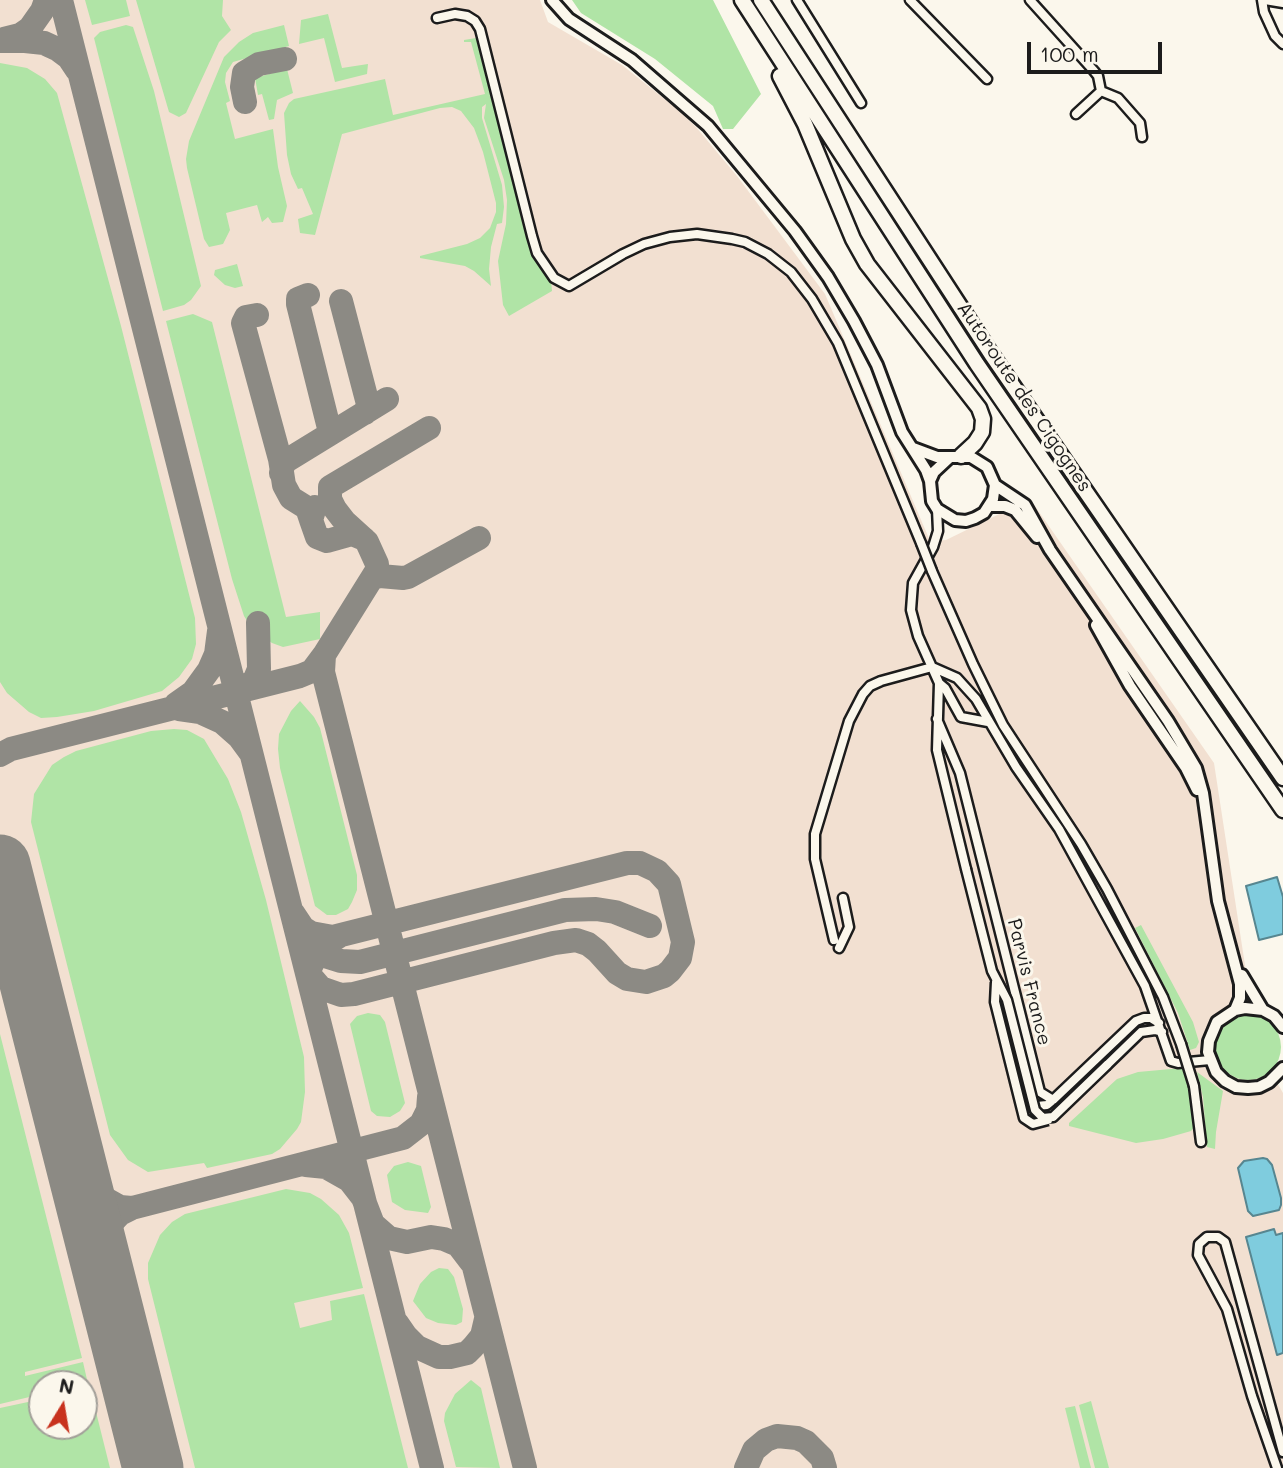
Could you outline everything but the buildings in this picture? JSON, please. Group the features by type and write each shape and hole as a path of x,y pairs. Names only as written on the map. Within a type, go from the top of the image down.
{"highway":[{"name":"Autoroute des Cigognes","path":"742,0 977,363 1283,810"},
{"name":"Autoroute des Cigognes","path":"761,0 991,354 1281,774"},
{"path":"768,42 780,76 805,124 853,239 867,264 979,408 983,419 982,432 975,443 955,457"}],"street":[{"path":"552,0 562,6 591,35 632,60 708,126 795,231 828,277 877,365 902,432 930,481 932,501 937,509 955,520 966,521 984,513 991,506 995,485"},
{"path":"797,0 861,103"},
{"path":"910,0 987,79"},
{"path":"1030,0 1098,76 1101,91"},
{"path":"1283,3 1263,0 1264,12 1275,36 1283,44"},
{"path":"437,18 454,14 467,16 475,21 480,29 537,253 554,278 569,286 644,244 670,237 711,235 745,242 768,254 791,272 813,299 838,342 932,571 1003,725 1081,844 1163,997 1194,1086 1200,1142"},
{"path":"1076,114 1101,91"},
{"path":"1101,91 1118,98 1140,123 1142,137"},
{"path":"913,448 979,461 987,467 995,485 1025,505 1050,550 1168,721 1196,768 1201,783 1218,901 1236,963 1241,992 1235,1010"},
{"path":"930,481 934,471 955,457"},
{"path":"991,506 1005,506 1015,510 1050,550"},
{"path":"937,509 938,531 933,547 916,576 911,597 918,636 939,683 945,688 961,718 988,722"},
{"path":"1088,606 1102,638 1148,714 1186,768 1206,816"},
{"path":"844,898 849,927 837,944 816,859 816,834 849,722 870,686 932,667 957,678 976,699 988,722 1059,829 1145,986 1171,1061 1178,1063 1210,1060"},
{"path":"939,683 937,750 992,971 1007,1000 1035,1110 1043,1118 1053,1117 1141,1032 1160,1028"},
{"path":"1148,714 1168,721"},
{"name":"Parvis France","path":"937,719 960,773 1040,1092 1054,1100"},
{"path":"975,876 984,865"},
{"path":"1236,963 1263,1010"},
{"path":"1283,1027 1274,1016 1263,1010 1235,1010 1217,1022 1209,1041 1210,1060 1216,1072 1236,1087 1248,1088 1269,1082 1283,1068"},
{"path":"1037,1106 1047,1105 1054,1100 1136,1021 1151,1018 1160,1028"},
{"path":"1277,1468 1252,1396 1227,1309 1198,1255 1199,1244 1207,1237 1218,1237 1225,1242 1283,1452"}],"shaded area":[{"path":"0,0 540,0 548,22 622,65 696,127 737,176 825,294 930,541 946,540 1030,499 1214,763 1258,1050 1283,1093 1283,1468 0,1468"}],"green space":[{"path":"85,0 126,0 130,16 92,25"},
{"path":"136,0 223,0 222,16 231,30 219,42 186,113 179,117 169,112"},
{"path":"572,0 713,0 761,94 733,129 723,129 713,106 655,59 581,13"},
{"path":"328,14 342,68 368,64 367,74 335,82 324,38 299,44 301,20"},
{"path":"126,25 133,27 154,91 201,286 184,305 163,311 94,38 100,32"},
{"path":"284,25 289,46 233,62 226,73 225,82 230,101 226,103 235,139 273,129 287,206 283,222 272,223 268,217 262,222 257,205 226,213 230,230 223,244 209,247 204,239 187,168 189,141 224,57 253,33"},
{"path":"476,38 531,254 551,280 552,291 509,316 503,305 498,261 506,224 507,200 504,180 484,118 486,104 482,107 482,118 502,185 504,207 502,223 497,224 491,247 491,286 465,266 420,258 480,238 490,228 496,212 483,152 474,128 461,111 452,107 440,108 342,134 315,235 300,233 298,219 313,214 302,188 298,189 291,174 287,155 284,113 294,99 385,79 393,115 485,94 471,42 464,42"},
{"path":"0,63 27,68 45,79 57,93 121,326 195,618 196,644 192,659 179,677 162,691 94,711 57,717 41,718 29,712 7,693 0,682"},
{"path":"287,69 293,93 277,100 274,119 269,120 262,94 258,95 255,78"},
{"path":"237,264 243,286 235,288 225,285 214,275 215,270"},
{"path":"193,314 212,322 286,617 320,612 320,639 283,647 272,643 251,627 244,616 232,579 166,321"},
{"path":"300,701 320,728 357,875 357,890 352,902 348,909 336,915 327,915 315,906 280,768 279,734 291,711"},
{"path":"187,730 204,739 228,779 241,812 266,900 304,1057 305,1092 301,1122 280,1149 272,1154 207,1168 204,1163 148,1172 128,1160 110,1135 31,822 34,794 52,765 64,757 76,751 151,731"},
{"path":"1141,925 1193,1022 1199,1042 1196,1048 1190,1050 1178,1013 1135,928"},
{"path":"368,1013 380,1015 385,1022 405,1103 400,1111 390,1117 377,1116 371,1111 350,1024 357,1016"},
{"path":"1254,1014 1272,1023 1279,1034 1279,1060 1272,1071 1261,1078 1242,1080 1224,1071 1217,1060 1215,1041 1224,1023 1235,1016"},
{"path":"0,1034 82,1358 28,1370 25,1376 28,1375 28,1397 0,1404"},
{"path":"1182,1068 1195,1126 1191,1131 1136,1143 1069,1126 1069,1123 1117,1079 1138,1072"},
{"path":"1197,1072 1223,1091 1215,1149 1207,1147 1203,1097"},
{"path":"408,1162 421,1166 431,1207 428,1213 405,1210 392,1202 387,1175 394,1166"},
{"path":"286,1189 310,1193 339,1215 349,1233 363,1288 294,1303 300,1328 332,1320 330,1301 364,1294 408,1468 195,1468 148,1279 148,1263 160,1235 172,1222 185,1214"},
{"path":"439,1268 448,1269 454,1277 463,1309 462,1322 456,1325 438,1323 426,1318 413,1301 420,1284"},
{"path":"83,1362 85,1370 50,1370"},
{"path":"471,1380 481,1388 500,1468 456,1467 444,1421 445,1413 455,1394"},
{"path":"1091,1401 1109,1468 1095,1468 1079,1405"},
{"path":"28,1402 28,1440 98,1440 98,1420 110,1468 0,1468 0,1408"},
{"path":"1075,1406 1091,1468 1080,1468 1065,1408"}],"water":[{"path":"1277,877 1283,897 1283,934 1259,940 1246,886"},
{"path":"1263,1158 1272,1165 1281,1205 1279,1210 1253,1216 1248,1211 1238,1168 1244,1161"},
{"path":"1274,1229 1276,1235 1283,1233 1283,1353 1277,1355 1246,1237"}],"taxiway":[{"path":"4,39 20,35 30,28 46,0"},
{"path":"61,0 432,1468"},
{"path":"0,41 44,43 69,58 77,70"},
{"path":"245,102 242,87 244,73 259,64 285,59"},
{"path":"308,295 298,299 298,304 329,434"},
{"path":"341,301 368,404 365,413"},
{"path":"257,315 246,317 243,323 280,459 284,485 291,498 307,508 311,520"},
{"path":"281,473 286,461 387,399"},
{"path":"0,755 11,749 312,671 377,570 367,542 335,509 330,499 330,487 429,428"},
{"path":"315,507 311,520 317,537 327,541 352,534 364,539"},
{"path":"373,578 408,577 479,538"},
{"path":"238,691 254,681 259,669 258,623"},
{"path":"176,704 193,692 209,670 216,654 219,631"},
{"path":"324,655 323,672 525,1468"},
{"path":"179,709 200,712 222,722 239,737 250,752"},
{"path":"293,913 303,928 311,933 333,937 627,863 640,863 657,871 669,884 683,942 680,958 670,971 646,982 627,979 617,973 588,944 576,940 341,995 321,988 308,973 318,951 324,944 338,937"},
{"path":"306,940 325,956 341,961 360,962 565,910 596,909 615,912 650,926"},
{"path":"132,1208 403,1138 421,1124 428,1110 429,1097"},
{"path":"306,1165 326,1167 349,1180 363,1198 373,1224 389,1238 407,1242 431,1237 444,1239 458,1245 471,1262"},
{"path":"76,1166 93,1192 120,1207 132,1208 120,1214 105,1230 101,1240 101,1263"},
{"path":"397,1323 417,1347 439,1357 450,1357 467,1353 473,1347 482,1336 486,1319"},
{"path":"746,1468 754,1450 766,1440 777,1436 806,1442 822,1458 825,1468"}],"runway":[{"path":"0,865 153,1468"}]}
